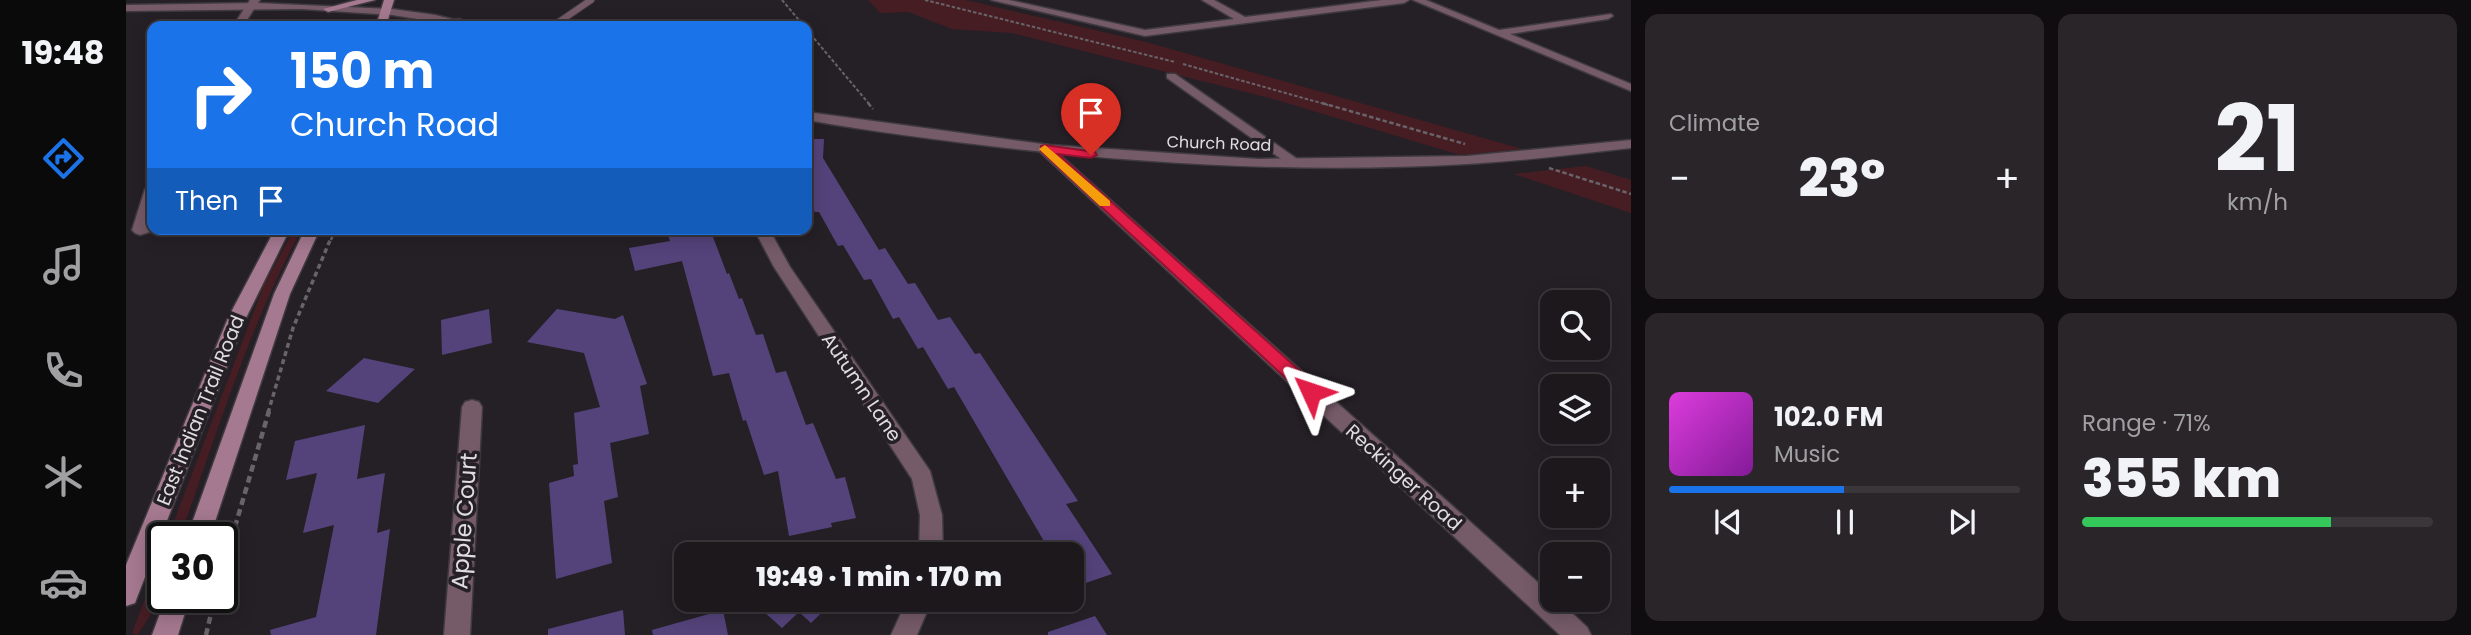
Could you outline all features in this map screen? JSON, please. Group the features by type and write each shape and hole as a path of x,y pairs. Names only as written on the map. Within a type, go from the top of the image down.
{"main road":[{"path":"328,9 370,0"},
{"path":"382,21 389,0"},
{"name":"East Indian Trail Road","path":"126,595 237,318 280,235"},
{"name":"East Indian Trail Road","path":"203,522 282,294 310,235"},
{"path":"165,635 173,613"}],"street":[{"path":"996,0 1145,33 1404,0"},
{"path":"1207,0 1245,20"},
{"path":"1418,0 1631,88"},
{"path":"241,21 253,3"},
{"path":"126,8 253,3 385,12 452,21"},
{"path":"1498,33 1608,16"},
{"path":"1171,76 1296,163"},
{"name":"Church Road","path":"812,117 867,127 1107,156 1296,163 1465,160 1631,144"},
{"name":"Reckinger Road","path":"1045,149 1577,635"},
{"path":"147,206 140,230 147,229"},
{"name":"Autumn Lane","path":"764,235 782,267 922,477 931,515 931,542"},
{"name":"Apple Court","path":"457,635 472,407"},
{"path":"904,635 915,612"}],"lane":[{"path":"561,21 591,0"}],"path":[{"path":"782,0 800,21"},
{"path":"925,0 1236,78 1473,146"},
{"path":"812,36 875,112 867,127"},
{"path":"1546,168 1631,194"},
{"path":"237,522 293,328 332,235"},
{"path":"206,635 211,613"}],"shaded area":[{"path":"868,0 966,0 1146,42 1522,149 1460,155 1273,99 1012,33 952,29 908,12 880,13"},
{"path":"1586,166 1631,180 1631,213 1514,174"},
{"path":"291,235 299,235 250,342 185,522 174,522 264,285"},
{"path":"147,593 147,613 151,613 137,635 132,633"}],"building":[{"path":"812,139 824,139 823,158 879,250 885,248 908,284 915,283 938,320 950,317 975,354 980,353 1078,501 1066,504 1112,574 1084,584 1084,542 1044,542 954,387 948,389 923,347 918,349 899,317 893,319 871,279 864,280 843,245 838,246 819,212 815,212 812,207"},
{"path":"668,235 712,235 727,274 729,273 739,299 742,298 756,335 763,334 776,373 786,371 806,425 813,423 836,479 845,477 856,518 831,523 832,527 789,536 778,471 764,475 746,420 743,421 729,373 713,376 682,261 635,271 629,248 670,241"},
{"path":"489,309 492,343 442,355 441,320"},
{"path":"557,309 615,319 623,315 647,384 640,386 649,434 610,443 618,497 604,501 612,563 556,579 549,483 574,476 573,465 578,464 574,413 600,407 584,353 527,342"},
{"path":"364,358 415,369 378,403 326,391"},
{"path":"365,425 357,479 385,473 377,533 390,529 376,635 271,635 270,630 316,617 334,525 303,533 317,473 286,480 295,441"},
{"path":"623,610 625,635 548,635 548,629"},
{"path":"723,612 728,635 653,635 652,630"},
{"path":"764,612 799,612 782,628"},
{"path":"799,612 822,612 811,623"},
{"path":"1095,616 1107,635 1048,635 1048,632"}],"slow traffic":[{"path":"1045,149 1105,204"}],"route":[{"path":"1091,155 1045,149 1311,392"}]}
